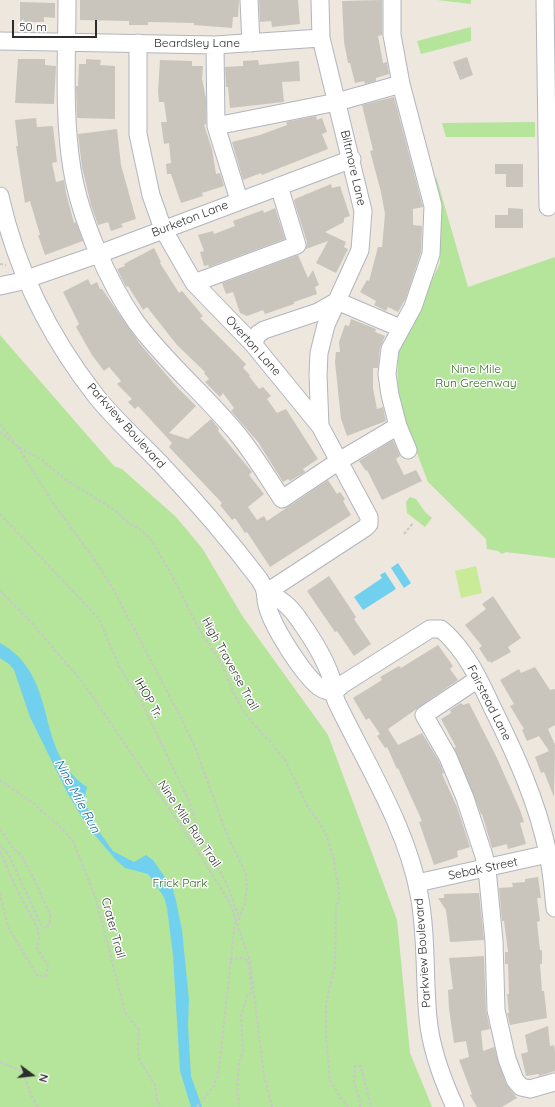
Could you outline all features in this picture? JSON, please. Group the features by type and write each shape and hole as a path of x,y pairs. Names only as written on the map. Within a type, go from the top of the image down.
{"street":[{"path":"66,0 67,128 72,170 85,217 99,254 119,294 136,322 168,361 240,436 282,499 339,461 398,426"},
{"path":"249,0 251,43"},
{"name":"Biltmore Lane","path":"320,0 321,38 363,210 360,250 326,325 319,353 318,375 320,426"},
{"path":"392,0 392,35 401,84 433,206 431,254 414,307 400,328 390,349 388,374 390,395 398,426 408,450"},
{"path":"545,0 548,207"},
{"name":"Beardsley Lane","path":"0,41 215,45 321,38"},
{"name":"Overton Lane","path":"138,43 138,134 151,195 163,229 194,283 253,344 320,426 367,514 369,524 334,549 267,592"},
{"path":"215,45 216,126 240,200"},
{"path":"216,126 337,102 401,84"},
{"name":"Burketon Lane","path":"0,286 28,279 99,254 240,200 352,160"},
{"path":"194,283 297,245 279,186"},
{"name":"Parkview Boulevard","path":"0,196 17,255 42,314 70,361 98,397 193,498 234,546 267,592 283,600 300,620 314,643 331,678 336,701 378,783 405,846 417,882 423,920 428,1018 434,1054 455,1107"},
{"path":"253,344 258,334 264,330 318,312 337,301 400,328"},
{"name":"Parkview Boulevard","path":"267,592 267,604 280,636 298,663 320,687 334,693"},
{"name":"Fairstead Lane","path":"334,693 343,684 430,629 441,629 447,634 467,659 478,679 504,731 526,782 539,819 548,854 555,908"},
{"path":"478,679 424,715 448,757 478,836 486,868 494,941 496,1010 507,1059 515,1080 521,1087 530,1089 555,1082"},
{"name":"Sebak Street","path":"417,882 548,854"}],"path":[{"path":"0,424 17,446 53,503 94,559 108,582 182,718 195,747 226,832 246,874 247,886 245,903 239,919 235,921 250,961 264,1075 272,1107"},
{"path":"0,432 17,446"},
{"name":"High Traverse Trail","path":"17,446 42,460 66,480 115,510 151,540 169,570 199,629 220,661 237,700 244,712 270,740 285,760 309,809 319,822 327,837 334,860 339,900 336,908 335,965 326,1004 326,1037 330,1080 348,1107"},
{"name":"IHOP Tr.","path":"0,514 99,619 119,666 142,701 188,799 203,842 227,884 239,919"},
{"path":"404,534 413,523"},
{"name":"Nine Mile Run Trail","path":"0,591 31,622 68,663 98,704 163,803 195,847 230,903 235,921 219,1068 214,1086 197,1107"},
{"name":"Crater Trail","path":"0,780 33,803 60,827 73,842 96,899 125,1012 139,1030 138,1050 140,1061 155,1085 157,1101 161,1107"},
{"path":"0,829 13,848 21,855 35,881 50,915 50,921 47,928 42,927 10,855 0,845"},
{"path":"0,851 16,888 37,927 37,948 48,966 46,976 44,977 37,975 15,939 8,926 0,894"},
{"path":"230,960 246,958 253,989"},
{"path":"240,1107 237,1092 239,1062 242,1052 240,1016 247,996 253,989"},
{"path":"0,1062 23,1072 31,1095 38,1107"},
{"path":"360,1107 360,1101 354,1082 355,1066 358,1065 361,1066 371,1107"}],"green space":[{"path":"437,0 471,0 471,4"},
{"path":"471,27 471,41 421,54 417,41"},
{"path":"535,122 535,137 446,137 442,123"},
{"name":"Nine Mile Run Greenway","path":"436,176 468,287 555,257 555,558 506,552 502,554 498,551 487,549 486,539 428,482 397,401 398,350 440,263"},
{"name":"Frick Park","path":"0,335 114,466 122,469 176,517 202,548 243,617 328,735 397,920 410,1053 432,1107 0,1107"},
{"path":"410,497 416,499 425,512 432,518 425,527 407,513 406,502"},
{"path":"476,566 482,593 461,598 455,571"}],"water":[{"path":"398,563 411,583 404,588 391,568"},
{"path":"385,572 396,589 363,610 354,597 382,578 380,575"},
{"name":"Nine Mile Run","path":"0,643 18,656 33,677 40,693 55,744 62,759 72,774 87,787 84,801 98,830 113,851 134,862 146,855 153,860 173,889 182,930 189,1000 188,1025 191,1076 202,1107 191,1107 180,1071 173,955 167,908 164,897 148,874 125,868 115,859 88,827 68,794 30,717 14,670 9,664 0,658"}],"building":[{"path":"80,0 239,0 238,17 233,17 232,28 194,25 194,23 148,22 148,25 129,25 129,21 80,20"},
{"path":"259,0 298,0 300,24 272,27 271,21 260,22"},
{"path":"382,0 382,35 378,36 383,63 387,62 389,74 376,78 376,81 365,84 364,81 355,83 350,63 348,63 344,42 342,1"},
{"path":"20,2 55,3 55,18 44,17 44,22 20,22"},
{"path":"467,57 473,75 460,80 453,62"},
{"path":"18,59 45,59 45,65 56,66 54,104 15,103"},
{"path":"86,59 101,60 100,65 115,66 115,119 77,118 76,86 78,86 79,64 86,64"},
{"path":"160,60 192,61 192,66 203,66 202,79 206,98 206,124 204,125 212,149 216,174 220,173 224,186 202,193 203,196 181,203 171,174 167,174 166,164 171,163 169,143 164,144 161,122 167,122 164,102 159,102 158,91"},
{"path":"258,60 259,65 299,61 300,81 282,82 284,102 230,108 228,87 226,87 225,67 243,66 243,61"},
{"path":"394,97 423,207 413,209 413,225 422,226 421,252 406,298 398,312 388,307 386,311 374,305 376,301 360,292 367,280 369,281 378,247 382,247 385,214 381,192 370,151 373,150 362,105"},
{"path":"316,116 317,120 322,118 327,132 322,134 328,149 262,175 261,173 243,180 232,142 260,135 287,125 286,122"},
{"path":"36,118 37,127 53,126 57,162 52,163 56,182 64,180 74,223 76,222 83,241 45,255 38,235 40,235 30,201 25,203 16,146 18,146 15,120"},
{"path":"117,129 121,165 136,219 121,224 123,227 111,231 108,222 98,225 91,205 82,167 78,134"},
{"path":"495,164 523,164 523,187 506,187 506,174 495,174"},
{"path":"331,184 332,188 340,186 350,216 344,218 344,222 325,232 346,242 344,247 348,249 336,273 316,263 328,241 306,249 307,242 294,201 295,199"},
{"path":"275,208 285,239 209,267 208,265 204,266 200,252 204,251 198,235 213,231 214,234 235,226 233,221 263,210 264,213"},
{"path":"508,208 523,209 523,228 495,228 495,215 508,215"},
{"path":"154,248 161,262 160,263 179,293 182,291 203,316 200,318 246,364 243,368 250,375 249,376 259,389 263,387 271,396 267,399 277,413 286,409 318,459 303,469 305,472 290,481 288,479 283,482 258,442 231,411 234,408 223,393 220,397 205,382 209,379 204,373 205,372 177,345 147,307 143,310 128,286 126,287 117,269 125,266 124,264"},
{"path":"298,255 308,278 313,270 319,285 315,287 317,294 265,314 263,310 247,316 240,313 233,292 226,294 222,283"},
{"path":"88,279 91,285 97,282 100,289 102,289 140,344 176,386 196,406 169,433 188,439 211,419 219,429 218,431 252,472 249,475 264,494 248,507 257,520 264,516 267,521 328,480 337,494 340,492 345,499 343,501 351,515 270,567 247,532 245,533 235,518 232,520 220,505 222,503 169,447 172,443 138,406 135,409 128,402 132,399 117,384 121,381 109,367 104,371 92,355 76,327 79,324 63,292"},
{"path":"351,319 376,329 375,332 385,336 380,348 378,368 373,368 373,388 377,409 383,407 386,421 347,436 341,419 335,362 336,352 340,352 339,342 345,325 349,326"},
{"path":"393,440 400,456 396,459 404,475 416,470 422,481 382,500 367,470 366,471 359,461"},
{"path":"329,576 356,617 354,619 371,644 354,656 337,631 335,632 307,591"},
{"path":"493,596 521,638 508,647 511,652 491,663 490,661 488,662 479,648 482,646 465,625 486,609 482,604"},
{"path":"438,645 453,666 450,669 458,680 388,729 398,745 422,733 439,761 444,773 442,774 457,807 470,847 457,851 458,857 434,865 419,822 422,821 398,768 397,769 387,747 385,748 377,736 380,734 369,718 366,720 353,698 382,680 380,677 399,666 401,668"},
{"path":"535,667 550,690 555,689 555,725 548,729 555,745 554,797 544,772 541,773 535,757 549,751 539,736 527,741 522,730 524,729 510,706 514,704 500,680 519,669 521,673"},
{"path":"461,703 463,705 469,703 497,758 520,810 524,822 520,823 526,844 508,849 507,844 492,848 482,814 454,748 456,747 441,719 451,713 450,710"},
{"path":"538,877 541,898 537,898 540,921 537,922 540,950 542,950 542,964 540,964 542,991 544,991 547,1018 510,1025 507,1013 509,1013 507,994 509,994 508,964 505,964 505,952 508,952 504,921 502,921 499,888 513,887 512,883 525,882 525,879"},
{"path":"479,893 484,940 450,942 446,910 438,898 444,898 444,894"},
{"path":"484,956 486,1010 490,1029 481,1031 483,1051 494,1047 506,1084 517,1098 502,1107 477,1107 470,1095 472,1094 459,1060 469,1057 466,1041 454,1043 449,1009 448,990 453,989 449,958"},
{"path":"548,1026 550,1046 554,1045 555,1051 555,1071 539,1076 539,1074 526,1076 521,1054 528,1052 525,1035"}]}
